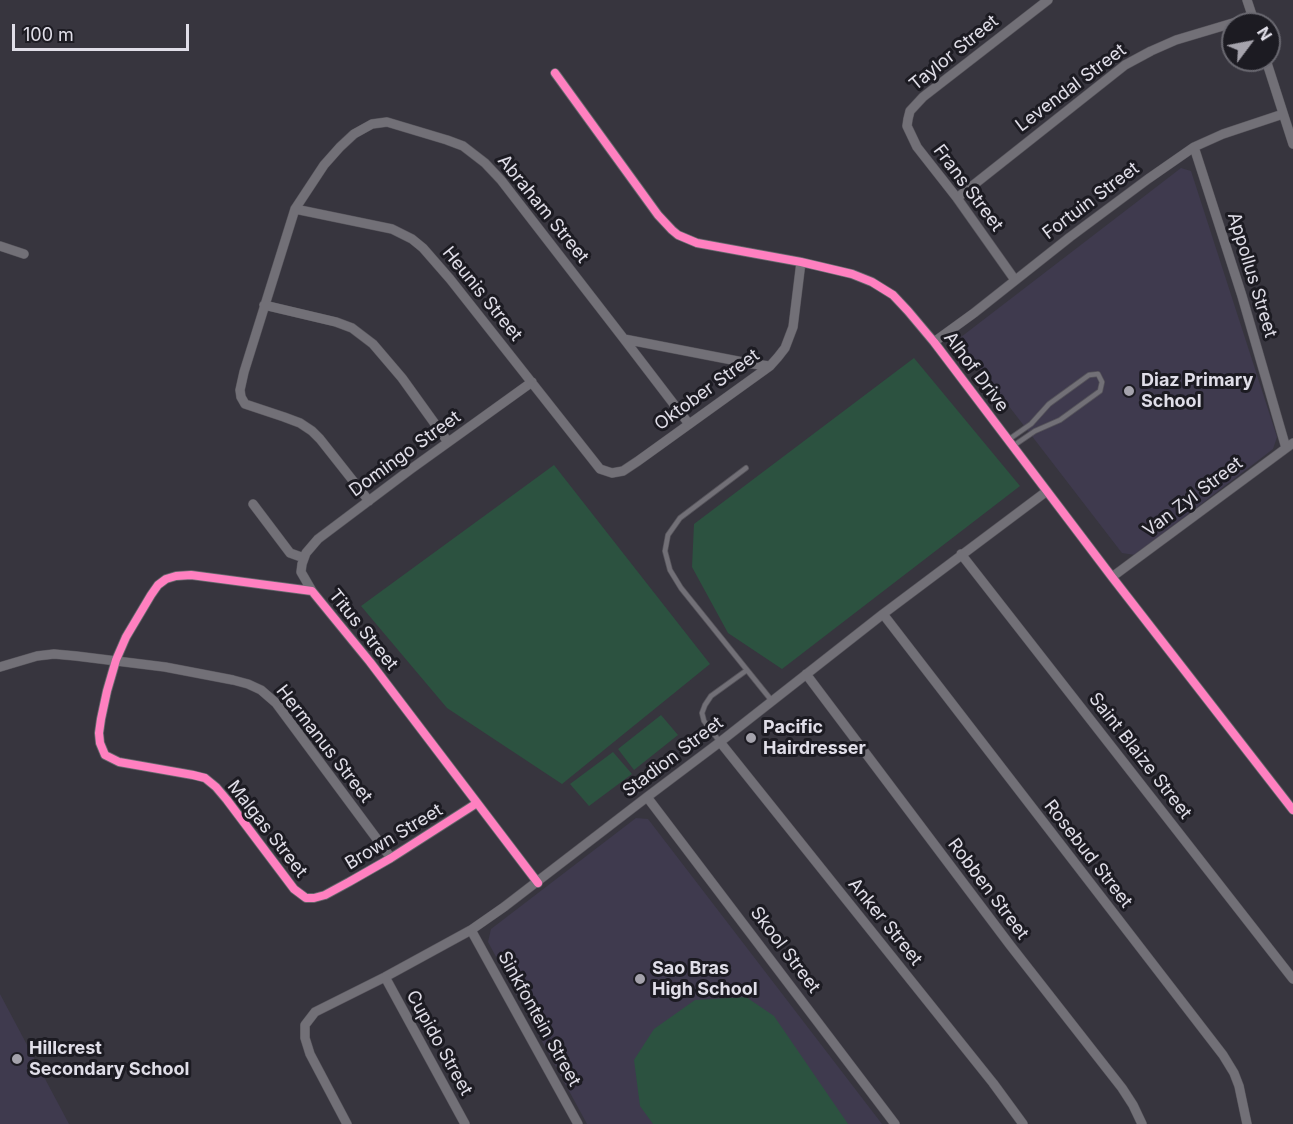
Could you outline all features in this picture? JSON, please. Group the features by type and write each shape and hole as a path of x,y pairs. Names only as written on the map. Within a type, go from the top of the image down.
{"street":[{"name":"Taylor Street","path":"910,111 923,97 1048,0"},
{"name":"Levendal Street","path":"957,198 1125,65 1176,40 1221,29"},
{"path":"1270,72 1293,144"},
{"name":"Alhof Drive","path":"555,73 658,215 672,230 697,243 852,274 884,288 893,295 934,342 1293,810"},
{"name":"Frans Street","path":"910,111 907,126 917,147 1016,280"},
{"name":"Fortuin Street","path":"934,342 1148,178 1194,147 1223,134 1283,114"},
{"name":"Abraham Street","path":"369,501 312,431 300,423 250,406 243,401 240,390 295,209 324,165 340,147 354,134 372,124 387,122 447,140 463,146 485,163 501,180 689,424"},
{"name":"Appollus Street","path":"1194,147 1290,446"},
{"name":"Heunis Street","path":"295,209 392,229 412,239 423,248 443,270 600,469"},
{"path":"0,246 24,254"},
{"name":"Oktober Street","path":"600,469 612,473 623,471 770,366 785,348 793,327 801,262"},
{"path":"264,305 336,322 352,328 374,344 402,378 448,442"},
{"path":"624,339 770,366"},
{"name":"Domingo Street","path":"304,558 318,539 532,382"},
{"name":"Van Zyl Street","path":"1112,577 1290,446"},
{"name":"Stadion Street","path":"347,1124 310,1054 305,1038 305,1025 315,1012 471,930 538,883 883,614 1047,491"},
{"path":"253,504 290,553 304,558"},
{"name":"Saint Blaize Street","path":"962,554 1293,979"},
{"name":"Titus Street","path":"304,558 301,572 312,591 370,662 538,883"},
{"name":"Titus Street","path":"116,660 126,637 151,595 166,579 191,575 312,591"},
{"name":"Rosebud Street","path":"883,614 1223,1056 1239,1086 1247,1124"},
{"name":"Hermanus Street","path":"0,667 37,656 75,656 116,660 233,680 261,690 276,704 391,858"},
{"name":"Malgas Street","path":"116,660 107,691 99,734 105,754 119,762 205,778 216,787 294,889 306,898 325,895"},
{"name":"Robben Street","path":"806,674 1010,945 1122,1088 1142,1124"},
{"name":"Anker Street","path":"720,742 993,1083 1023,1124"},
{"name":"Skool Street","path":"647,797 895,1124"},
{"name":"Brown Street","path":"325,895 391,858 477,803"},
{"name":"Sinkfontein Street","path":"471,930 578,1124"},
{"name":"Cupido Street","path":"385,977 465,1124"}],"lane":[{"path":"1098,374 1102,382 1100,391 1060,420 1011,443 1049,404 1089,375 1098,374"},
{"path":"746,468 680,518 668,535 665,551 670,570 681,588 772,701"},
{"path":"720,742 704,721 702,713 705,705 711,696 747,670"}],"shaded area":[{"name":"Diaz Primary School","path":"1181,168 1191,171 1277,437 1273,449 1135,555 1122,553 961,344 961,337"},
{"name":"Sao Bras High School","path":"636,818 648,819 882,1124 587,1124 488,942 491,929"},
{"name":"Hillcrest Secondary School","path":"0,994 69,1124 0,1124"}],"green space":[{"path":"914,358 1020,486 782,669 728,633 692,567 694,524"},
{"path":"554,465 710,664 562,784 447,708 361,606"},
{"path":"661,715 678,735 634,770 618,749"},
{"path":"613,752 632,774 589,806 570,784"},
{"path":"746,997 774,1016 848,1124 653,1124 640,1106 634,1060 654,1029 695,1000"}],"cycle path":[{"path":"555,73 658,215 678,235 697,243 852,274 872,282 893,295 934,342 1293,810"},
{"path":"477,803 349,882 325,895 306,898 294,889 227,800 205,778 119,762 105,755 99,733 116,660 126,637 151,595 166,579 191,575 312,591 370,662 538,883"}],"place":[{"name":"Diaz Primary School","path":"1129,391"},
{"name":"Pacific Hairdresser","path":"751,738"},
{"name":"Sao Bras High School","path":"640,979"},
{"name":"Hillcrest Secondary School","path":"17,1059"}]}
